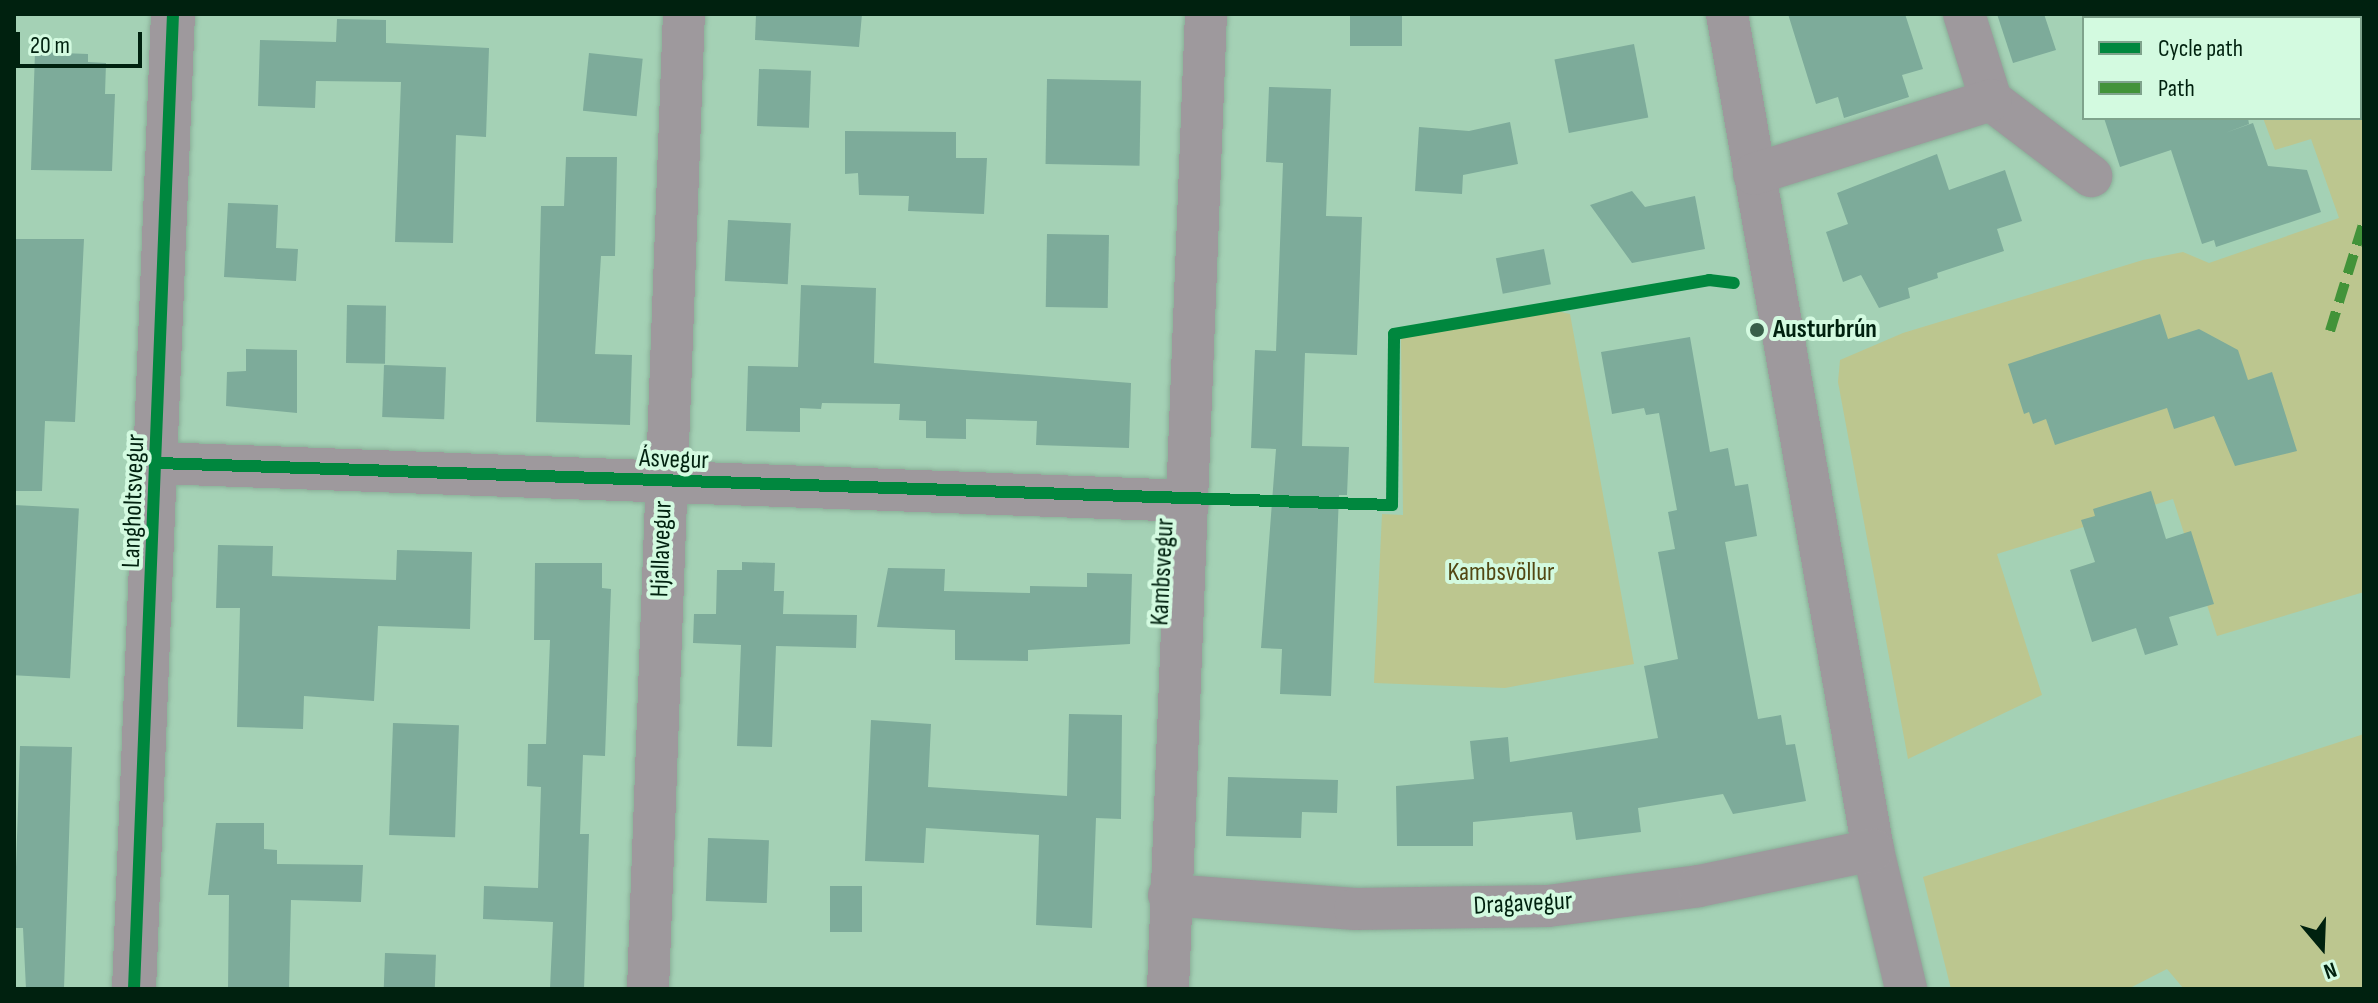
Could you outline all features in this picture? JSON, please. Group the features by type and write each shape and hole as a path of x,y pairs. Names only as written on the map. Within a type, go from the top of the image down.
{"street":[{"name":"Langholtsvegur","path":"134,989 158,463 173,14"},
{"name":"Hjallavegur","path":"648,989 664,482 684,14"},
{"name":"Kambsvegur","path":"1168,989 1169,895 1188,501 1206,14"},
{"path":"1727,14 1873,850 1906,989"},
{"path":"1964,14 1991,100 2091,176"},
{"path":"1754,174 1991,100"},
{"name":"Ásvegur","path":"158,463 1188,501"},
{"name":"Dragavegur","path":"1169,895 1355,909 1548,906 1699,886 1873,850"}],"green space":[{"path":"2131,14 2364,14 2364,592 2217,636 2173,499 1997,554 2042,695 1908,759 1838,382 1840,360 1903,333 2143,260 2183,252 2209,263 2339,218 2311,139 2275,150 2264,120 2362,120 2362,16"},
{"name":"Kambsvöllur","path":"1557,311 1570,314 1634,664 1505,688 1374,683 1382,514 1403,515 1401,338"},
{"path":"2364,734 2364,989 2184,989 2167,969 2128,989 1951,989 1923,877"}],"building":[{"path":"756,14 862,14 859,47 755,40"},
{"path":"1350,14 1402,14 1402,46 1350,46"},
{"path":"1788,14 1905,14 1923,69 1902,75 1909,97 1844,118 1838,97 1816,104"},
{"path":"1997,14 2044,14 2056,50 2013,63"},
{"path":"337,19 386,20 386,43 489,48 486,137 456,135 453,243 395,242 401,82 316,81 315,108 258,106 260,40 336,42"},
{"path":"1634,44 1648,118 1569,133 1554,59"},
{"path":"35,52 88,54 88,62 106,63 105,94 115,94 112,171 31,170"},
{"path":"589,53 643,59 637,116 583,111"},
{"path":"759,69 811,71 809,128 757,126"},
{"path":"1047,79 1141,81 1140,166 1046,164"},
{"path":"1269,87 1331,89 1326,216 1362,217 1357,355 1305,353 1302,446 1349,447 1347,495 1339,495 1331,696 1280,694 1282,649 1261,648 1276,449 1251,448 1255,350 1276,351 1283,163 1266,162"},
{"path":"2105,120 2248,120 2249,124 2225,133 2253,123 2268,166 2307,170 2321,212 2216,247 2214,240 2202,244 2171,150 2120,167"},
{"path":"1510,122 1518,164 1463,175 1462,194 1415,191 1419,127 1469,131"},
{"path":"845,131 956,132 956,158 987,158 984,214 908,211 909,196 859,195 858,173 845,174"},
{"path":"1937,154 1949,190 2005,170 2022,221 1997,229 2004,251 1937,273 1938,278 1908,288 1910,298 1879,308 1861,275 1843,282 1826,232 1848,224 1837,193"},
{"path":"566,157 617,157 615,256 601,256 595,354 632,355 630,425 536,422 541,206 564,206"},
{"path":"1632,191 1645,207 1695,196 1705,249 1632,263 1590,205"},
{"path":"228,203 278,205 276,248 298,249 296,281 224,277"},
{"path":"728,220 791,223 788,284 725,281"},
{"path":"1047,234 1109,235 1108,308 1046,307"},
{"path":"14,239 84,239 75,422 45,421 42,491 14,491"},
{"path":"1544,249 1551,284 1503,294 1496,258"},
{"path":"801,285 876,288 874,363 1131,383 1129,448 1036,445 1037,421 966,419 966,439 926,438 926,421 899,420 900,404 822,403 821,409 800,408 800,432 746,431 748,366 798,367"},
{"path":"347,305 386,306 385,364 346,363"},
{"path":"2160,314 2168,339 2199,329 2238,350 2248,380 2272,372 2297,451 2235,466 2214,416 2174,429 2167,408 2055,445 2046,419 2033,424 2029,412 2024,414 2008,364"},
{"path":"1690,337 1710,452 1728,448 1735,486 1748,484 1757,536 1725,542 1758,719 1781,715 1786,745 1795,744 1806,801 1733,814 1723,794 1638,808 1641,832 1576,840 1572,812 1473,822 1473,846 1397,846 1396,786 1474,779 1470,741 1508,737 1510,762 1658,738 1644,666 1678,659 1658,552 1675,549 1668,512 1677,510 1659,413 1646,415 1644,408 1612,414 1601,352"},
{"path":"246,349 297,350 297,413 226,406 227,372 246,371"},
{"path":"384,365 446,367 444,419 382,417"},
{"path":"2151,491 2166,539 2191,531 2214,604 2169,617 2178,645 2145,655 2136,628 2092,642 2070,570 2095,562 2081,520 2095,516 2093,509"},
{"path":"14,505 79,508 70,678 14,675"},
{"path":"218,545 273,546 272,576 396,580 397,550 472,552 470,629 378,626 374,701 304,696 303,729 237,727 240,608 216,608"},
{"path":"742,562 775,563 774,591 784,591 783,614 857,615 856,648 776,646 772,747 737,746 741,645 693,643 694,614 716,614 717,570 742,570"},
{"path":"535,563 602,563 602,588 611,589 605,756 583,755 580,834 589,834 584,989 550,989 553,922 483,919 484,886 538,888 541,787 527,786 528,744 546,744 550,640 534,640"},
{"path":"888,568 945,569 944,591 1030,593 1030,586 1087,587 1087,573 1132,574 1130,644 1028,650 1028,661 955,660 955,630 877,627"},
{"path":"1069,714 1122,715 1121,819 1096,818 1092,928 1036,925 1039,835 926,828 924,863 865,861 871,720 931,724 928,787 1067,796"},
{"path":"393,723 459,725 455,837 389,835"},
{"path":"20,746 72,747 64,989 26,989 23,928 14,928"},
{"path":"1228,777 1338,780 1337,813 1302,812 1301,838 1226,836"},
{"path":"216,823 264,823 264,849 277,850 277,864 363,865 361,902 291,900 289,989 228,989 229,895 208,895"},
{"path":"708,838 769,840 767,903 706,901"},
{"path":"830,886 862,886 862,932 830,932"},
{"path":"385,953 436,955 435,989 384,989"}],"marked path":[{"path":"2330,331 2364,221"}],"cycle path":[{"path":"134,989 173,14"},
{"path":"158,463 1392,505 1394,334 1709,280 1734,283"}],"place":[{"name":"Austurbrún","path":"1757,330"}]}
